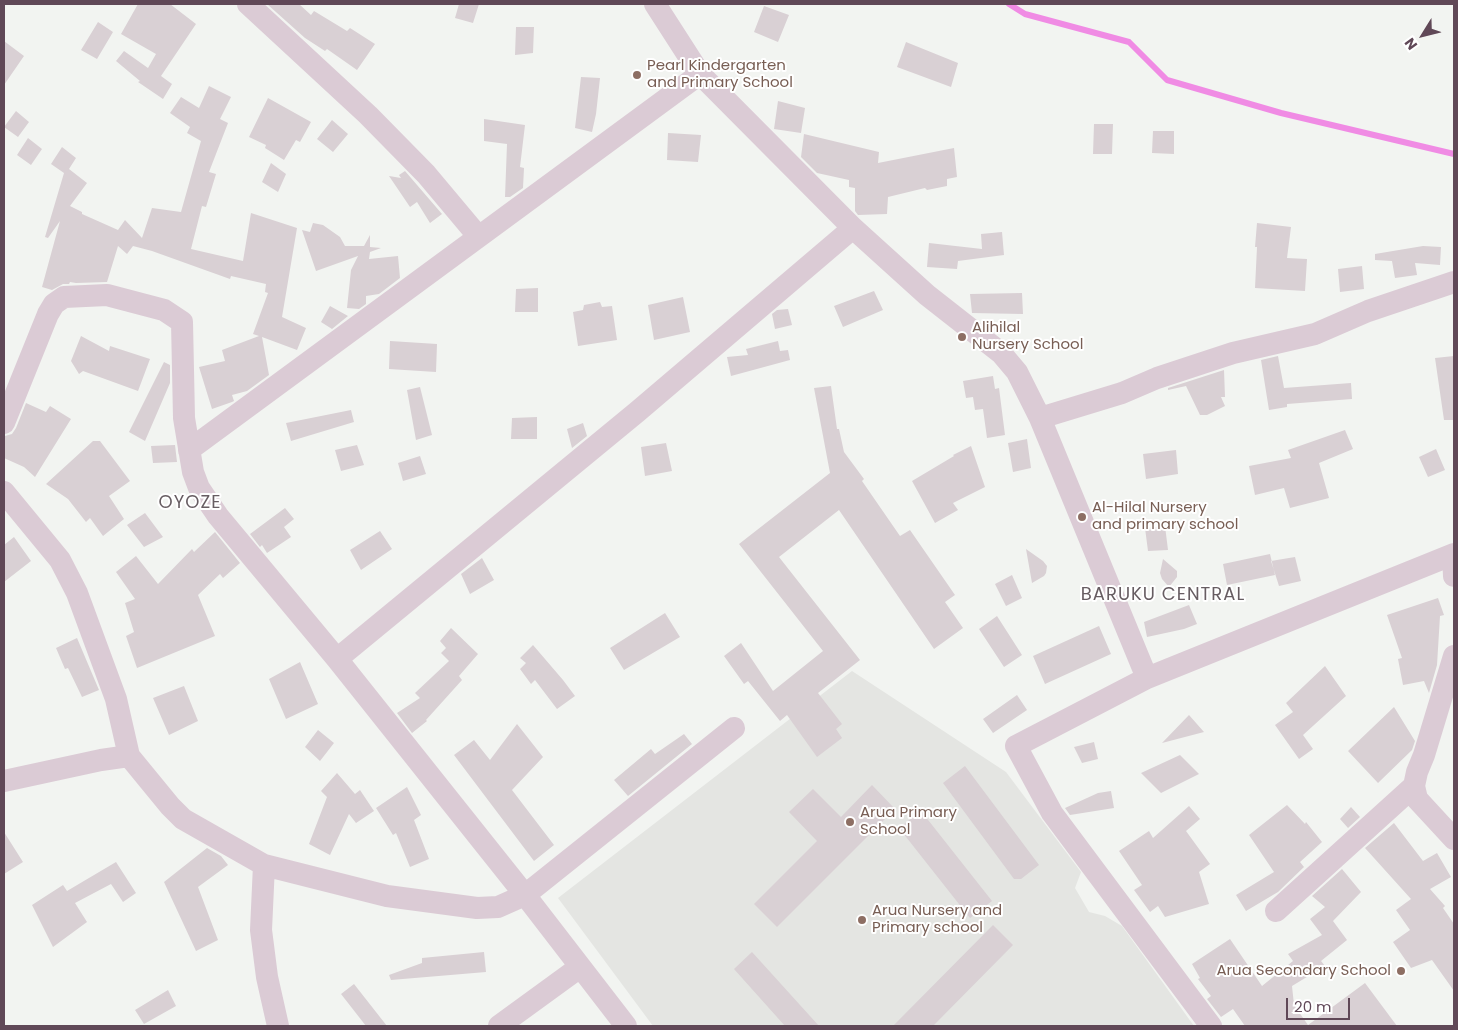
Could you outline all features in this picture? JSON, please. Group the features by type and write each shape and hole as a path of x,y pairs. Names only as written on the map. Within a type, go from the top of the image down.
{"street":[{"path":"248,4 368,115 426,174 478,236"},
{"path":"655,4 700,74 853,228 927,295 1001,353 1017,372 1040,418 1147,678"},
{"path":"188,450 700,74"},
{"path":"337,659 637,412 853,228"},
{"path":"1040,418 1122,393 1157,378 1233,353 1315,334 1368,311 1454,282"},
{"path":"4,423 48,314 54,304 64,297 107,295 164,310 182,322 184,418 188,450 199,488 218,516 337,659 525,895 626,1026"},
{"path":"4,492 60,560 77,593 116,699 128,756 183,819 264,865 387,896 477,908 498,907 525,895 734,728"},
{"path":"1211,1026 1052,813 1016,746 1147,678 1454,562"},
{"path":"1454,656 1424,755 1416,772 1414,786 1417,799 1454,840"},
{"path":"4,781 128,756"},
{"path":"1276,911 1414,786"},
{"path":"264,865 261,930 267,977 278,1026"},
{"path":"499,1026 580,967"}],"shaded area":[{"name":"Arua Primary School","path":"852,671 1006,772 1081,872 1075,888 1089,912 1105,916 1122,926 1194,1026 653,1026 558,898"}],"building":[{"path":"138,4 170,4 196,24 161,76 172,84 163,99 138,82 140,81 116,61 124,51 148,68 156,54 121,34"},
{"path":"267,4 299,4 311,15 314,11 347,31 350,28 375,44 357,70 327,49 325,51 305,38"},
{"path":"459,4 479,4 473,23 455,18"},
{"path":"764,6 789,15 778,42 754,32"},
{"path":"98,22 113,32 97,59 81,50"},
{"path":"516,27 534,27 533,53 515,55"},
{"path":"4,41 24,56 4,85"},
{"path":"906,42 958,63 951,87 897,67"},
{"path":"581,77 600,78 592,132 575,128"},
{"path":"209,86 231,97 220,119 228,123 209,172 216,174 206,207 202,206 191,249 243,261 251,213 297,228 282,317 306,328 297,350 262,337 269,375 247,391 232,395 234,401 212,409 199,367 225,361 222,350 259,336 253,334 268,293 265,292 266,284 231,276 230,279 133,246 127,254 118,246 107,282 70,282 52,290 42,287 60,221 48,238 45,237 64,173 51,164 62,147 76,158 69,169 87,183 70,206 82,212 82,214 118,230 125,220 142,238 152,208 181,212 201,141 187,133 190,127 170,113 181,97 199,108"},
{"path":"268,98 311,122 300,142 296,140 284,160 265,148 266,145 249,137"},
{"path":"778,101 805,108 801,133 774,129"},
{"path":"16,111 29,122 18,137 4,127"},
{"path":"484,119 525,125 520,167 524,168 523,188 510,197 505,197 507,144 484,141"},
{"path":"332,120 348,134 333,152 317,139"},
{"path":"1094,124 1113,124 1112,154 1093,154"},
{"path":"1153,131 1174,131 1174,154 1152,153"},
{"path":"668,133 701,135 698,162 667,160"},
{"path":"804,134 879,152 878,163 954,148 957,177 947,179 947,186 927,190 925,188 888,197 887,214 858,215 855,211 855,188 849,187 849,180 817,173 801,157"},
{"path":"28,138 42,149 31,165 17,155"},
{"path":"271,163 286,174 278,192 262,182"},
{"path":"405,171 442,214 430,223 417,202 410,207 389,176 401,178 399,175"},
{"path":"313,223 323,225 340,237 345,246 364,246 370,235 370,247 381,248 370,252 369,259 398,256 400,278 379,294 366,296 366,304 359,309 347,308 351,270 358,256 316,271 302,230 310,232"},
{"path":"1257,223 1291,227 1287,258 1307,259 1305,291 1255,288"},
{"path":"1002,232 1004,255 958,261 957,269 927,267 929,243 982,249 981,234"},
{"path":"1423,246 1441,247 1440,265 1415,263 1417,275 1395,278 1392,261 1375,260 1375,254"},
{"path":"1362,266 1364,289 1340,292 1338,269"},
{"path":"538,288 538,312 515,312 516,289"},
{"path":"874,291 883,310 843,327 834,306"},
{"path":"1022,293 1023,314 972,313 970,294"},
{"path":"683,297 690,332 654,340 648,305"},
{"path":"600,302 602,307 612,306 617,340 578,346 573,312 583,310 584,305"},
{"path":"330,306 348,316 332,329 321,322"},
{"path":"788,309 792,325 775,329 772,314 777,310"},
{"path":"81,336 109,351 110,346 150,359 138,391 83,371 79,374 71,361"},
{"path":"390,341 437,344 436,372 389,369"},
{"path":"778,341 780,351 788,350 790,360 731,376 727,357 748,355 746,349"},
{"path":"1278,356 1284,388 1351,383 1352,399 1287,404 1287,407 1269,410 1261,360"},
{"path":"1454,356 1454,420 1444,420 1435,358"},
{"path":"164,362 170,365 170,383 145,441 129,432"},
{"path":"1224,370 1225,397 1221,397 1225,406 1207,415 1200,415 1186,386 1168,390 1168,388"},
{"path":"993,376 995,389 999,388 1005,435 987,438 983,409 975,410 973,397 966,398 963,381"},
{"path":"831,386 837,429 839,429 844,452 864,479 862,481 900,536 910,530 955,595 945,602 963,628 934,649 839,510 779,557 860,660 818,693 842,724 836,729 842,738 817,757 787,715 780,721 748,681 744,684 724,656 741,643 773,691 823,651 739,544 830,473 814,388"},
{"path":"420,387 432,435 416,440 407,390"},
{"path":"26,403 46,412 50,406 71,419 35,477 24,467 4,458 5,436 12,434 16,428"},
{"path":"351,410 354,422 291,441 286,423"},
{"path":"537,417 537,439 511,439 512,418"},
{"path":"583,423 587,436 572,448 567,429"},
{"path":"1345,430 1353,449 1319,463 1329,498 1290,508 1284,488 1255,495 1249,466 1291,458 1288,450"},
{"path":"1027,439 1031,468 1013,472 1008,443"},
{"path":"93,441 100,441 130,481 109,496 124,519 103,536 90,518 86,522 68,499 46,484"},
{"path":"666,443 672,471 645,476 641,447"},
{"path":"175,445 177,462 153,463 151,446"},
{"path":"357,445 364,465 341,471 335,450"},
{"path":"971,446 985,487 953,503 958,510 935,523 912,481"},
{"path":"1436,449 1445,470 1428,477 1419,457"},
{"path":"1176,450 1178,474 1146,479 1143,454"},
{"path":"420,456 426,474 403,481 398,463"},
{"path":"285,508 294,519 284,527 291,537 267,553 262,545 260,547 250,534"},
{"path":"145,513 163,537 144,547 127,525"},
{"path":"1165,526 1168,550 1148,551 1145,528"},
{"path":"380,531 392,549 361,570 350,550"},
{"path":"215,532 240,563 223,578 220,574 198,595 215,636 137,668 126,636 134,632 125,603 135,599 116,572 136,556 158,584 192,549 194,552"},
{"path":"14,537 31,561 4,582 4,545"},
{"path":"1026,549 1047,566 1044,576 1032,583"},
{"path":"1270,554 1275,575 1227,585 1223,564"},
{"path":"1295,557 1301,581 1279,586 1271,561"},
{"path":"482,558 494,580 470,594 461,574"},
{"path":"1163,559 1177,571 1177,577 1169,587 1162,579 1160,573"},
{"path":"1012,575 1022,598 1006,606 995,584"},
{"path":"1438,598 1444,615 1440,616 1437,665 1429,693 1424,681 1403,685 1398,659 1402,658 1387,615"},
{"path":"1189,605 1197,624 1184,629 1147,637 1144,622"},
{"path":"665,613 680,637 624,670 610,648"},
{"path":"997,616 1022,655 1004,667 979,629"},
{"path":"1099,626 1111,654 1045,684 1033,656"},
{"path":"451,628 478,654 459,676 462,680 427,721 412,733 397,713 420,698 415,693 449,661 441,653 446,648 440,641"},
{"path":"77,638 99,690 82,697 68,668 65,669 56,648"},
{"path":"533,645 575,696 557,709 535,680 531,684 520,669 526,663 520,658"},
{"path":"300,662 318,704 286,719 269,679"},
{"path":"1325,666 1346,696 1303,735 1313,749 1299,759 1275,725 1293,712 1286,703"},
{"path":"184,686 198,721 169,735 153,698"},
{"path":"1017,695 1027,710 993,733 983,719"},
{"path":"1394,707 1415,741 1412,750 1378,783 1348,751"},
{"path":"1189,715 1204,732 1162,743"},
{"path":"517,724 543,757 512,790 554,845 534,861 454,755 474,740 490,760"},
{"path":"318,730 334,743 320,761 305,747"},
{"path":"684,734 692,744 628,796 614,780 651,749 655,754"},
{"path":"1094,742 1098,759 1082,763 1074,747"},
{"path":"1180,755 1199,774 1161,793 1141,773"},
{"path":"965,766 1039,865 1021,879 1014,879 943,783"},
{"path":"337,773 355,794 360,790 374,811 356,823 349,814 330,855 309,844 327,797 321,791"},
{"path":"872,785 895,809 777,927 754,904 817,841 789,812 813,789 841,817"},
{"path":"407,787 421,815 414,820 429,859 410,867 396,833 393,835 376,808"},
{"path":"1111,791 1114,808 1070,815 1065,808 1098,793"},
{"path":"1287,805 1305,824 1306,822 1322,842 1300,862 1304,867 1278,892 1246,911 1236,895 1274,872 1249,835"},
{"path":"1189,806 1200,819 1186,831 1210,864 1199,872 1209,904 1165,917 1158,906 1150,912 1134,890 1142,885 1119,851 1149,831 1153,838"},
{"path":"1351,807 1360,817 1348,828 1340,819"},
{"path":"921,811 992,901 970,918 899,828"},
{"path":"1394,823 1423,861 1437,853 1451,877 1430,889 1445,906 1443,908 1454,924 1454,991 1432,960 1411,968 1393,942 1410,930 1396,910 1411,899 1365,848"},
{"path":"4,832 23,862 4,874"},
{"path":"207,848 221,856 228,865 198,887 218,940 196,951 164,882"},
{"path":"116,862 136,893 123,902 111,884 75,903 87,922 53,947 32,905 63,885 67,891"},
{"path":"1342,869 1361,892 1333,921 1347,940 1321,961 1325,966 1292,986 1294,1005 1308,1025 1365,983 1397,1026 1245,1026 1233,1009 1221,1017 1207,999 1211,996 1198,979 1200,978 1192,964 1230,939 1262,986 1293,961 1288,954 1322,935 1310,919 1325,907 1312,896"},
{"path":"993,925 1013,945 933,1026 893,1026"},
{"path":"484,952 486,972 391,980 389,975 422,963 422,958"},
{"path":"752,952 819,1026 785,1026 734,969"},
{"path":"354,984 387,1026 366,1026 341,994"},
{"path":"168,990 176,1006 144,1024 135,1010"}],"waterway":[{"path":"1009,4 1025,14 1129,42 1167,80 1281,113 1454,154"}],"place":[{"name":"Pearl Kindergarten and Primary School","path":"637,75"},
{"name":"Alihilal Nursery School","path":"962,337"},
{"name":"Al-Hilal Nursery and primary school","path":"1082,517"},
{"name":"Arua Primary School","path":"850,822"},
{"name":"Arua Nursery and Primary school","path":"862,920"},
{"name":"Arua Secondary School","path":"1401,971"}],"district":[{"name":"OYOZE","path":"190,503"},
{"name":"BARUKU CENTRAL","path":"1163,595"}]}
